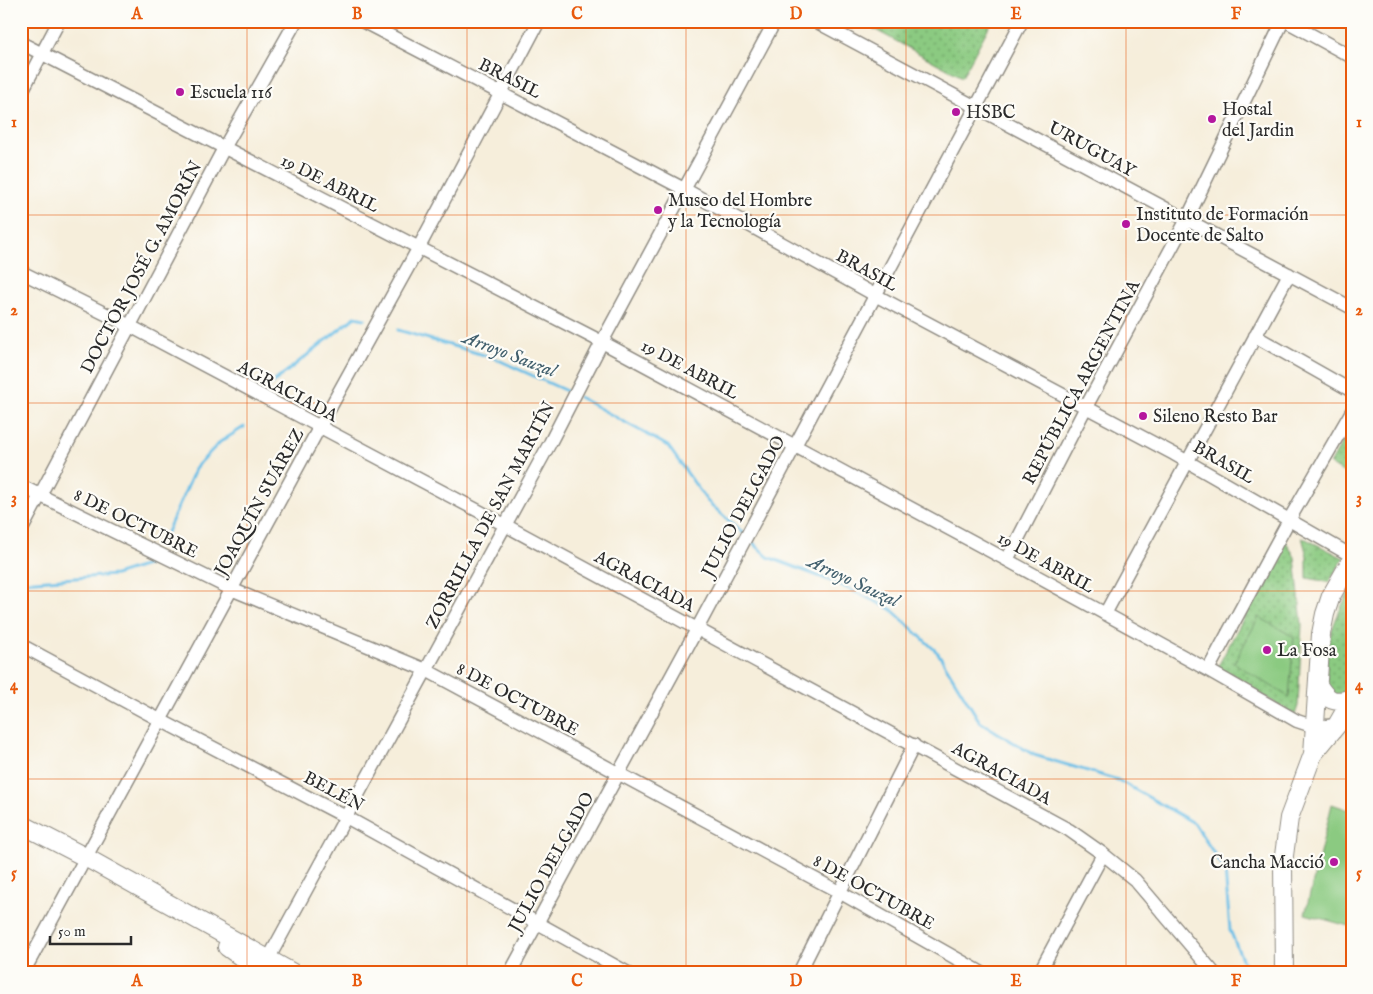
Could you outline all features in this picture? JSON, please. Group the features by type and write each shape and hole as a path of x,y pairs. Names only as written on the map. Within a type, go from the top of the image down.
{"street":[{"path":"21,93 59,21"},
{"name":"DOCTOR JOSÉ G. AMORÍN","path":"21,531 224,148 296,21"},
{"name":"BRASIL","path":"362,21 684,189 875,295 1188,461 1352,558"},
{"name":"JOAQUÍN SUÁREZ","path":"22,973 418,249 540,21"},
{"name":"ZORRILLA DE SAN MARTÍN","path":"264,969 550,443 774,21"},
{"name":"URUGUAY","path":"815,21 1352,308"},
{"name":"JULIO DELGADO","path":"510,973 796,445 1022,21"},
{"path":"1284,21 1352,57"},
{"name":"REPÚBLICA ARGENTINA","path":"1007,560 1186,220 1284,21"},
{"name":"19 DE ABRIL","path":"21,43 418,249 602,342 796,445 1208,670 1297,721 1315,727 1337,725"},
{"name":"AGRACIADA","path":"21,272 130,326 319,428 505,525 1069,830 1135,880 1214,973"},
{"path":"1105,614 1289,274"},
{"path":"1255,336 1352,391"},
{"path":"1208,670 1289,520 1352,411"},
{"name":"8 DE OCTUBRE","path":"21,486 231,589 426,670 841,893 982,973"},
{"path":"1284,973 1283,862 1289,818 1313,754 1321,634 1325,614 1331,596 1352,558"},
{"name":"BELÉN","path":"21,645 160,720 346,816 628,973"},
{"path":"1318,685 1324,695 1333,701 1340,702 1352,698"},
{"path":"1313,754 1337,725 1352,698"},
{"path":"799,973 914,745"},
{"path":"21,824 82,863 210,935 264,969 293,973"},
{"path":"21,838 82,863"},
{"path":"1039,973 1103,854"}],"green space":[{"path":"859,21 992,21 962,77"},
{"path":"1352,425 1352,478 1330,464"},
{"path":"1302,537 1344,558 1329,582 1307,578 1307,556"},
{"path":"1285,540 1295,557 1302,624 1298,706 1295,715 1217,668"},
{"path":"1352,585 1352,681 1343,693 1335,695 1329,689 1327,666 1329,640 1335,621"},
{"name":"La Fosa","path":"1259,617 1294,637 1289,697 1234,663"},
{"name":"Cancha Macció","path":"1332,804 1352,811 1352,927 1305,914"}],"waterway":[{"path":"266,388 355,317 365,319"},
{"name":"Arroyo Sauzal","path":"398,330 494,358 573,394"},
{"name":"Arroyo Sauzal","path":"579,397 668,446 707,501 744,534"},
{"path":"163,541 196,467 220,442 244,427"},
{"name":"Arroyo Sauzal","path":"748,538 768,557 834,582 891,609 938,653 980,722 1034,755 1118,780 1194,823 1225,870 1230,930 1247,971 1250,973"},
{"path":"21,582 115,575 150,564"}],"place":[{"name":"Escuela 116","path":"180,92"},
{"name":"HSBC","path":"956,112"},
{"name":"Hostal del Jardin","path":"1212,119"},
{"name":"Museo del Hombre y la Tecnología","path":"658,210"},
{"name":"Instituto de Formación Docente de Salto","path":"1126,224"},
{"name":"Sileno Resto Bar","path":"1143,416"},
{"name":"La Fosa","path":"1267,650"},
{"name":"Cancha Macció","path":"1334,862"}]}
